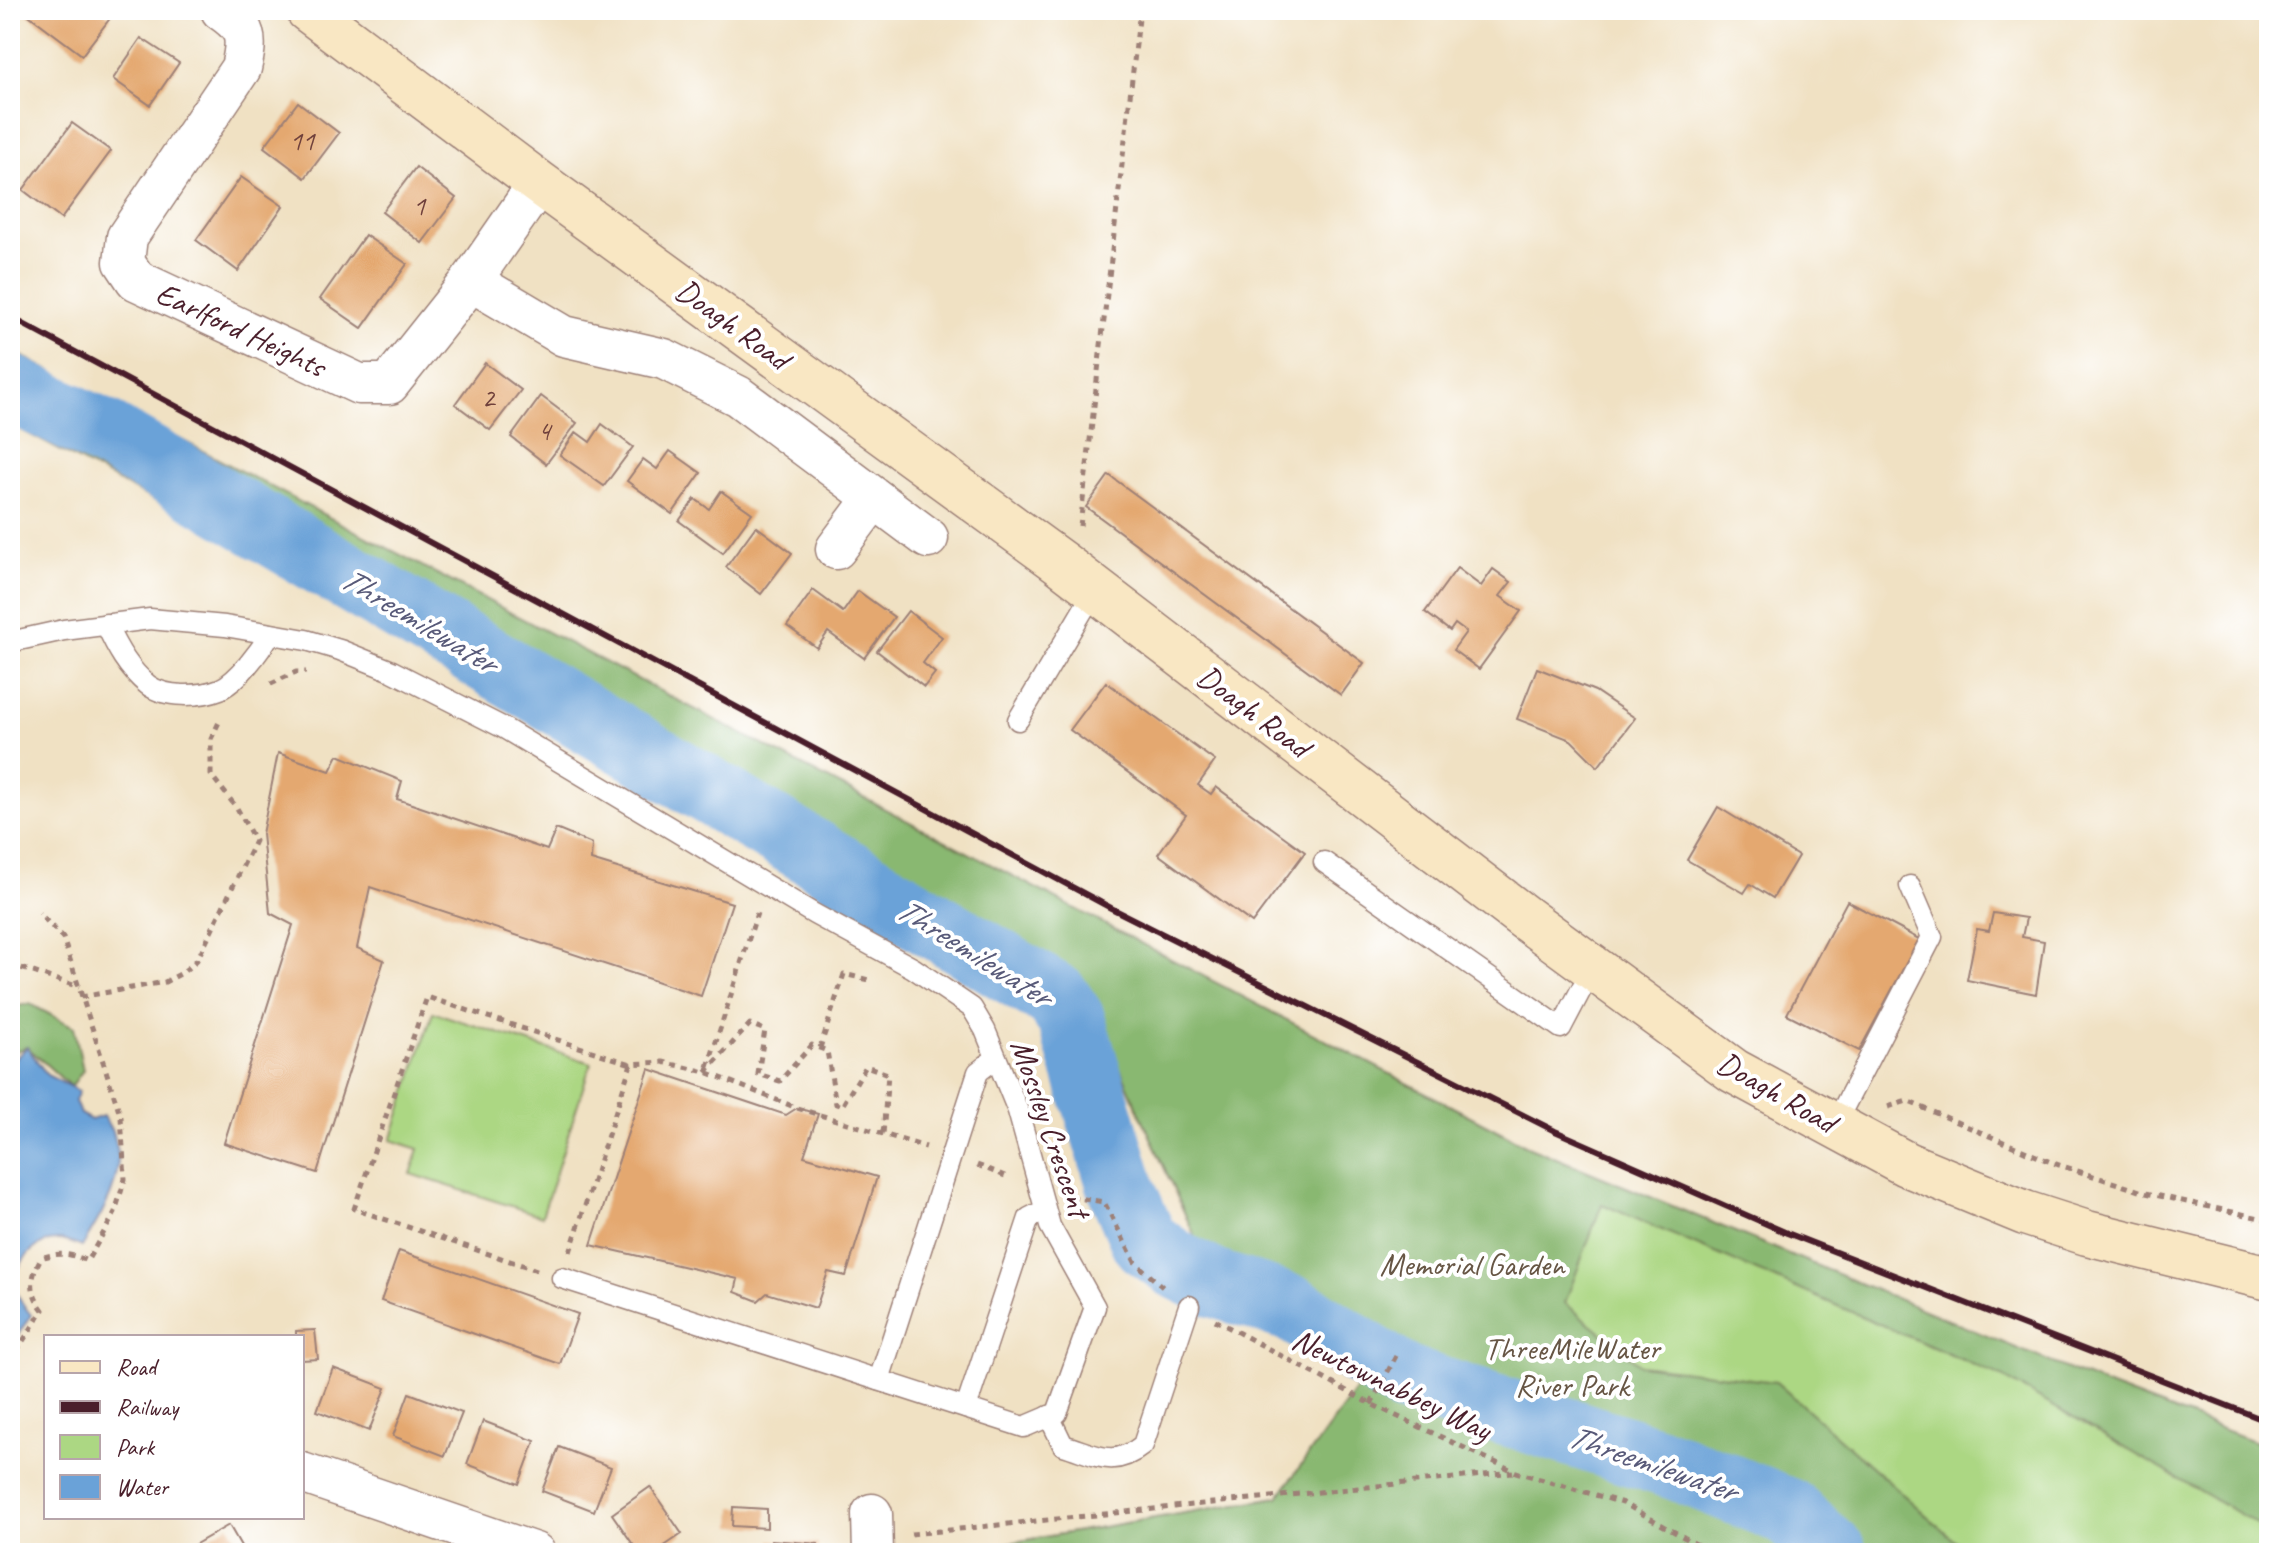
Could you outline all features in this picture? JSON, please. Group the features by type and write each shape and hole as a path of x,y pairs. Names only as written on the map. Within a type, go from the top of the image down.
{"main road":[{"name":"Doagh Road","path":"308,10 539,183 1061,563 1734,1071 1906,1164 2025,1213 2087,1233 2269,1278"}],"street":[{"name":"Earlford Heights","path":"221,10 239,23 246,45 241,68 127,237 124,262 136,280 359,384 389,384 471,281 539,183"},
{"path":"471,281 564,336 664,359 738,396 928,538"},
{"path":"836,549 874,498"},
{"path":"304,1474 535,1553"}],"lane":[{"path":"1018,720 1095,590"},
{"name":"Mossley Crescent","path":"10,642 150,619 225,626 306,640 379,665 488,720 814,914 913,968 972,1008 985,1030 1018,1111 1050,1226 1095,1307 1057,1413 1049,1416"},
{"path":"106,624 119,653 134,671 150,687 172,697 220,688 260,651 270,634"},
{"path":"1324,862 1561,1028 1593,967"},
{"path":"1834,1126 1932,937 1910,886"},
{"path":"879,1380 978,1072 996,1058"},
{"path":"966,1408 1029,1218 1045,1210"},
{"path":"562,1278 1024,1427 1049,1416 1063,1445 1114,1460 1132,1454 1143,1445 1189,1306"}],"path":[{"path":"1061,563 1079,531 1140,10"},
{"path":"81,997 165,982 197,960 255,841 237,808 211,775 211,739 224,712"},
{"path":"706,1072 759,908"},
{"path":"10,1361 43,1310 35,1300 32,1287 32,1273 41,1258 56,1253 72,1254 87,1261 114,1215 125,1179 121,1117 80,987 63,938 39,913"},
{"path":"820,1048 844,974 879,983 885,953"},
{"path":"10,967 80,987"},
{"path":"631,1064 562,1278 354,1209 427,997 631,1064 663,1062 706,1072 797,1108 883,1134 888,1074 866,1066 842,1106 836,1104 827,1051 812,1045 780,1081 758,1074 765,1030 750,1024 706,1072"},
{"path":"1834,1126 1907,1101 2053,1163 2146,1193 2269,1220"},
{"name":"Newtownabbey Way","path":"1094,1201 1104,1202 1135,1262 1172,1297 1372,1403 1516,1472 1623,1503 1712,1553"},
{"path":"1372,1403 1397,1354"},
{"path":"873,1535 1516,1472"}],"green space":[{"name":"ThreeMileWater River Park","path":"10,350 1527,1146 2113,1388 2269,1447 2269,1553 1528,1553 1503,1549 1496,1553 951,1553 1278,1497 1385,1350 1197,1241 1087,994 10,424"},
{"name":"ThreeMileWater River Park","path":"10,350 1527,1146 2113,1388 2269,1447 2269,1531 2004,1378 1602,1204 1565,1303 1640,1365 1776,1382 1969,1553 1528,1553 1503,1549 1496,1553 951,1553 1278,1497 1385,1350 1197,1241 1087,994 10,424"},
{"path":"30,1004 74,1027 83,1070 71,1087 27,1047 10,1053 10,1007"},
{"path":"433,1012 591,1063 542,1216 411,1174 419,1149 391,1140"}],"water":[{"path":"27,1047 47,1075 79,1091 75,1101 80,1114 91,1120 103,1116 115,1139 118,1168 110,1196 82,1247 64,1241 50,1241 36,1247 24,1259 17,1273 16,1290 31,1315 10,1347 10,1063"}],"building":[{"path":"22,10 101,10 111,17 82,55"},
{"path":"141,38 179,63 150,105 113,79"},
{"path":"298,102 339,133 305,178 264,147"},
{"path":"72,123 111,151 61,219 23,190"},
{"path":"416,167 456,198 422,243 382,212"},
{"path":"241,177 283,206 238,271 196,240"},
{"path":"365,235 407,264 362,328 320,299"},
{"path":"485,363 521,390 490,430 455,404"},
{"path":"541,396 577,423 546,464 511,437"},
{"path":"602,424 633,447 604,486 560,455 576,432 590,442"},
{"path":"670,451 701,473 672,514 627,481 643,459 657,469"},
{"path":"1109,475 1364,663 1341,695 1086,507"},
{"path":"721,491 752,513 723,553 679,521 695,499 709,509"},
{"path":"756,526 792,553 761,594 726,567"},
{"path":"1457,568 1481,586 1493,569 1511,582 1500,596 1521,611 1479,669 1453,650 1466,632 1455,624 1450,631 1425,612"},
{"path":"813,590 843,612 858,591 894,617 864,658 828,632 817,648 787,626"},
{"path":"908,611 942,637 923,663 935,673 924,687 877,651"},
{"path":"1537,668 1595,691 1635,718 1598,767 1571,740 1517,719"},
{"path":"1106,682 1215,761 1198,785 1211,794 1216,787 1305,852 1252,923 1158,854 1186,815 1070,730"},
{"path":"278,753 330,771 338,755 402,781 397,799 547,850 556,829 592,844 591,860 732,903 701,996 370,887 357,948 384,960 317,1173 224,1143 293,925 270,913 262,834"},
{"path":"1718,807 1798,856 1773,898 1750,884 1744,893 1687,860"},
{"path":"1847,901 1919,939 1859,1051 1787,1014"},
{"path":"1993,913 2026,918 2022,937 2044,941 2036,994 1967,980 1977,929 1989,931"},
{"path":"649,1069 786,1115 797,1108 818,1114 804,1156 877,1177 846,1276 828,1272 816,1308 767,1293 758,1301 735,1292 738,1279 591,1245"},
{"path":"399,1251 578,1314 560,1364 381,1301"},
{"path":"315,1330 318,1359 304,1360 304,1335 296,1335 296,1331"},
{"path":"333,1368 386,1388 369,1431 317,1411"},
{"path":"409,1393 462,1413 445,1456 393,1436"},
{"path":"483,1421 535,1441 519,1484 467,1464"},
{"path":"559,1447 611,1467 594,1511 542,1491"},
{"path":"650,1487 682,1534 654,1553 639,1553 612,1514"},
{"path":"733,1507 767,1509 767,1528 732,1526"},
{"path":"229,1525 245,1553 191,1553 189,1548"},
{"path":"771,1540 818,1544 817,1553 770,1553"}],"waterway":[{"name":"Threemilewater","path":"10,388 107,435 166,469 1056,997 1071,1019 1122,1190 1144,1241 1175,1264 1213,1283 1293,1309 1404,1379 1678,1467 1788,1512 1833,1553"}],"railway":[{"path":"10,317 1111,908 1555,1131 1787,1233 2269,1422"}],"park label":[{"name":"Memorial Garden","path":"1472,1264"}]}
